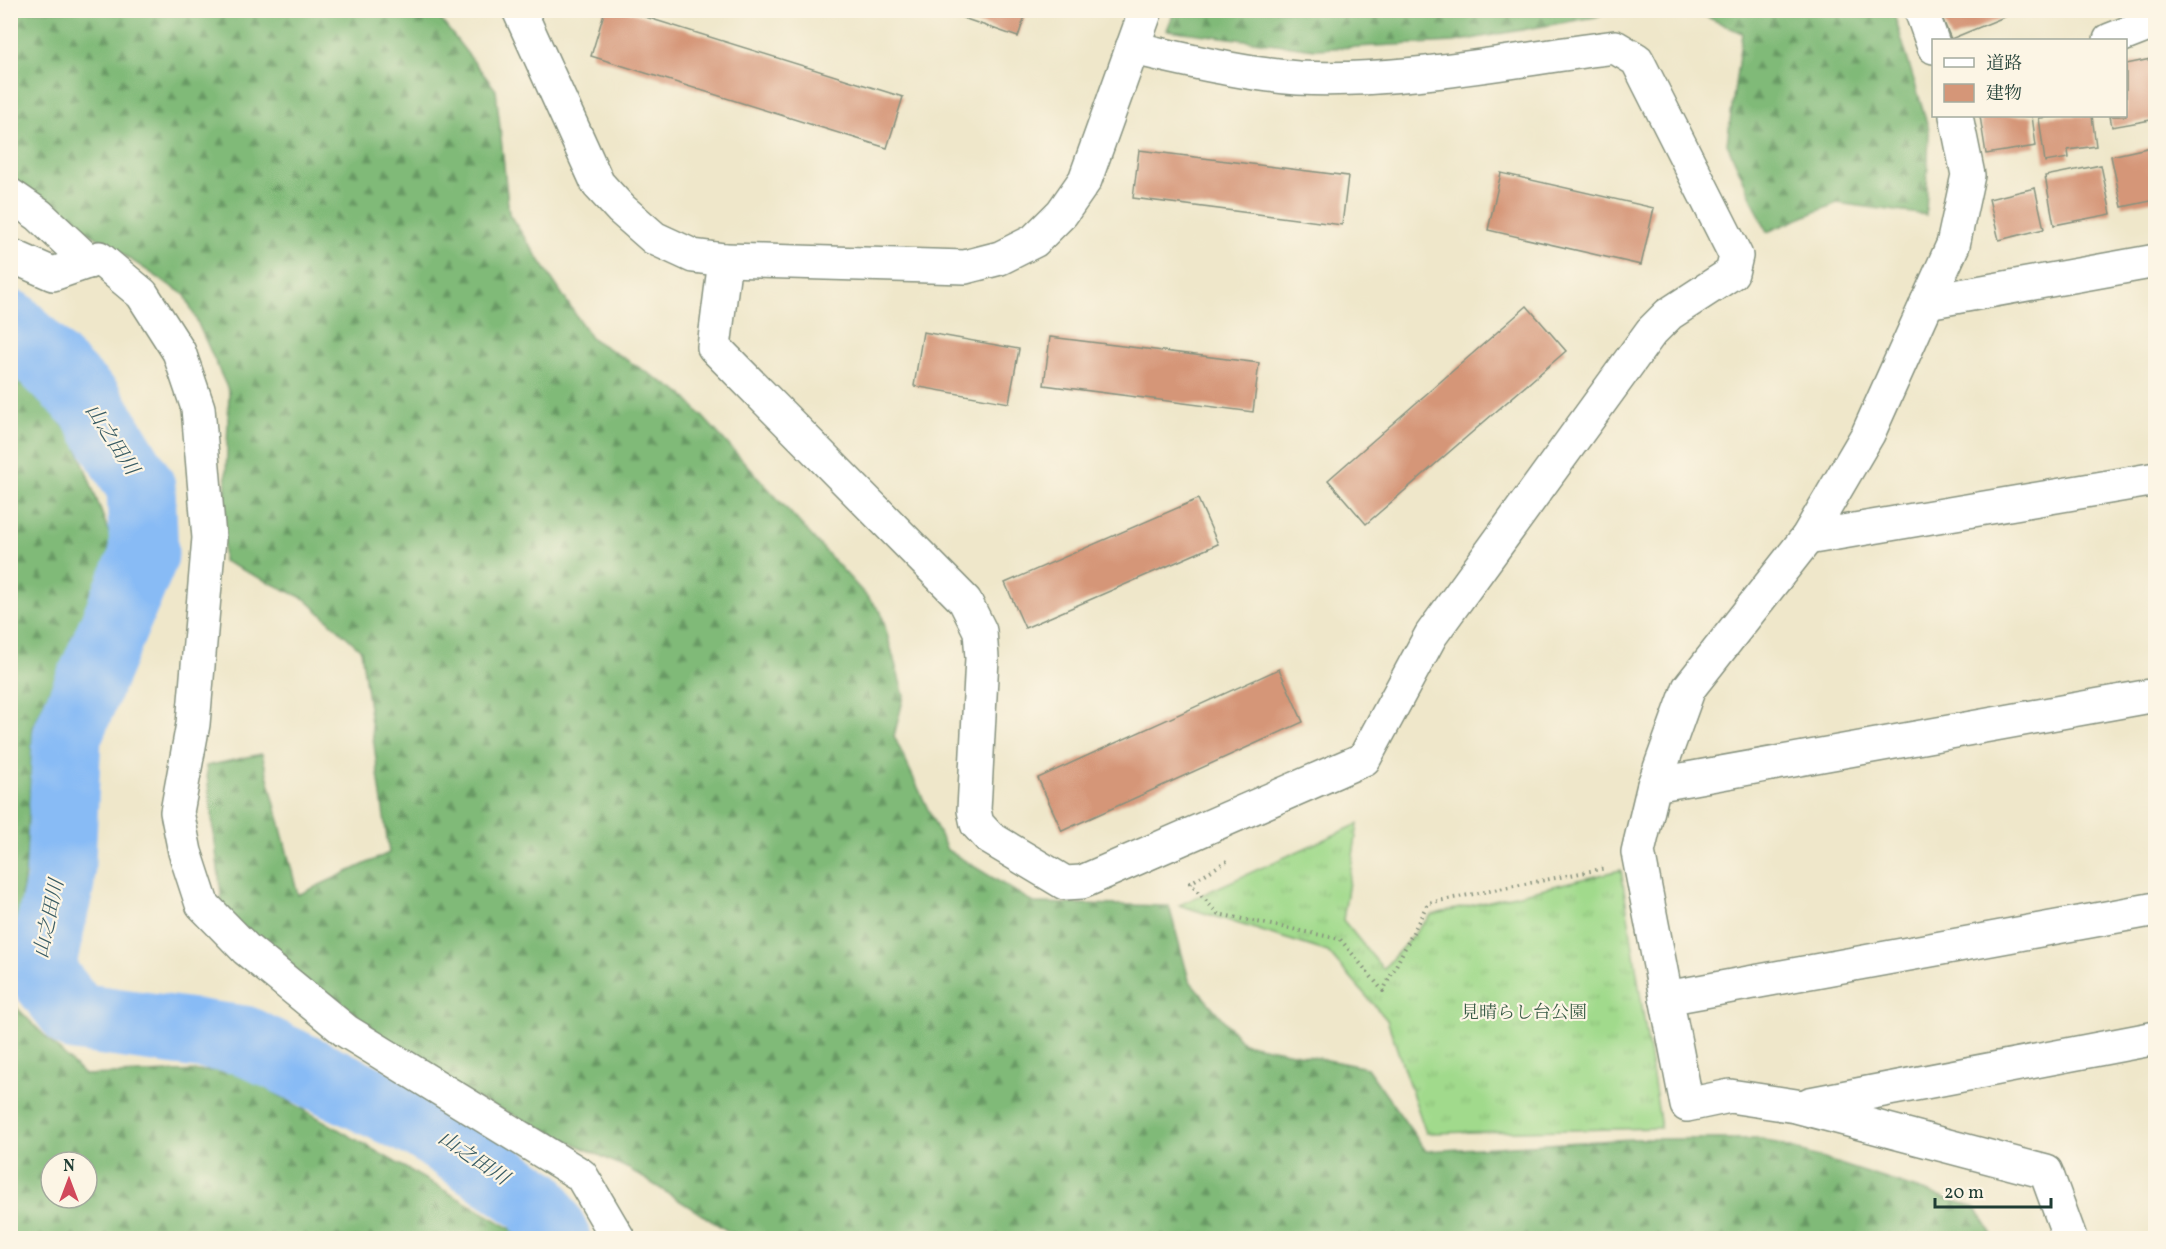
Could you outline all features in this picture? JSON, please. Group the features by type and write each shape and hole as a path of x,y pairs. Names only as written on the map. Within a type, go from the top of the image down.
{"street":[{"path":"519,10 598,184 621,209 654,238 693,256 725,260 965,267 1000,258 1034,241 1062,213 1085,180 1139,28 1250,72 1339,78 1400,75 1615,47 1637,60 1736,256 1732,273 1669,314 1651,332 1431,635 1364,759 1082,882 1065,883 990,838 977,824 974,810 982,658 980,631 965,601 714,347 725,260"},
{"path":"1921,10 1932,41"},
{"path":"2113,39 2156,22"},
{"path":"1956,117 1968,175 1953,245 1868,434 1807,538 1689,688 1654,785 1638,852 1639,862 1687,1105 1730,1096 1796,1107 2046,1172 2070,1239"},
{"path":"10,195 39,215 89,262"},
{"path":"10,255 53,274 99,258 142,294 179,352 198,408 209,538 193,724 177,812 185,852 202,904 246,949 346,1031 581,1175 618,1239"},
{"path":"1927,302 2156,261"},
{"path":"1807,538 2156,479"},
{"path":"1654,785 2156,695"},
{"path":"1666,998 2156,909"},
{"path":"1796,1107 2156,1038"}],"path":[{"path":"1229,860 1190,884 1218,914 1340,939 1383,991 1428,903 1639,862"}],"green space":[{"path":"1175,10 1611,11 1595,17 1454,42 1315,49 1167,30"},
{"path":"10,11 434,11 496,90 509,214 591,338 682,394 881,612 904,696 894,736 947,850 1034,903 1169,906 1189,980 1243,1043 1367,1068 1426,1151 1633,1139 1762,1139 1976,1208 1994,1238 739,1238 631,1170 440,1081 287,977 223,911 206,766 262,754 298,895 389,853 361,650 305,599 223,561 229,392 185,295 11,182"},
{"path":"1694,11 1893,11 1929,130 1926,215 1837,203 1767,232 1727,144 1742,33"},
{"path":"11,362 74,439 114,546 33,728 26,866 11,974"},
{"name":"見晴らし台公園","path":"1358,824 1343,920 1383,969 1431,915 1621,870 1661,1128 1426,1133 1387,1020 1328,952 1179,905"},
{"path":"11,1002 84,1075 235,1070 510,1228 517,1238 11,1238"}],"building":[{"path":"605,10 623,10 903,97 887,148 591,56"},
{"path":"940,10 1027,10 1018,37"},
{"path":"1939,10 2007,10 2009,15 1951,39"},
{"path":"2151,59 2156,82 2156,119 2112,127 2110,117 2127,117 2127,64"},
{"path":"1980,117 2032,117 2036,146 1986,154"},
{"path":"2092,117 2096,146 2068,150 2069,158 2045,162 2039,118"},
{"path":"2156,146 2156,200 2122,207 2111,156"},
{"path":"1139,150 1348,176 1342,225 1133,198"},
{"path":"2101,165 2111,214 2054,225 2045,176"},
{"path":"1501,173 1654,208 1641,265 1488,230"},
{"path":"2035,188 2044,229 1999,240 1989,199"},
{"path":"1527,306 1566,351 1366,524 1328,480"},
{"path":"923,332 1019,349 1009,403 914,386"},
{"path":"1050,337 1259,363 1253,412 1044,385"},
{"path":"1198,499 1218,544 1025,628 1005,583"},
{"path":"1279,669 1303,722 1062,831 1038,778"}],"waterway":[{"name":"山之田川","path":"10,324 90,404 141,487 144,555 67,736 60,883 40,971 76,1017 243,1040 426,1127 536,1202 556,1238"}]}
